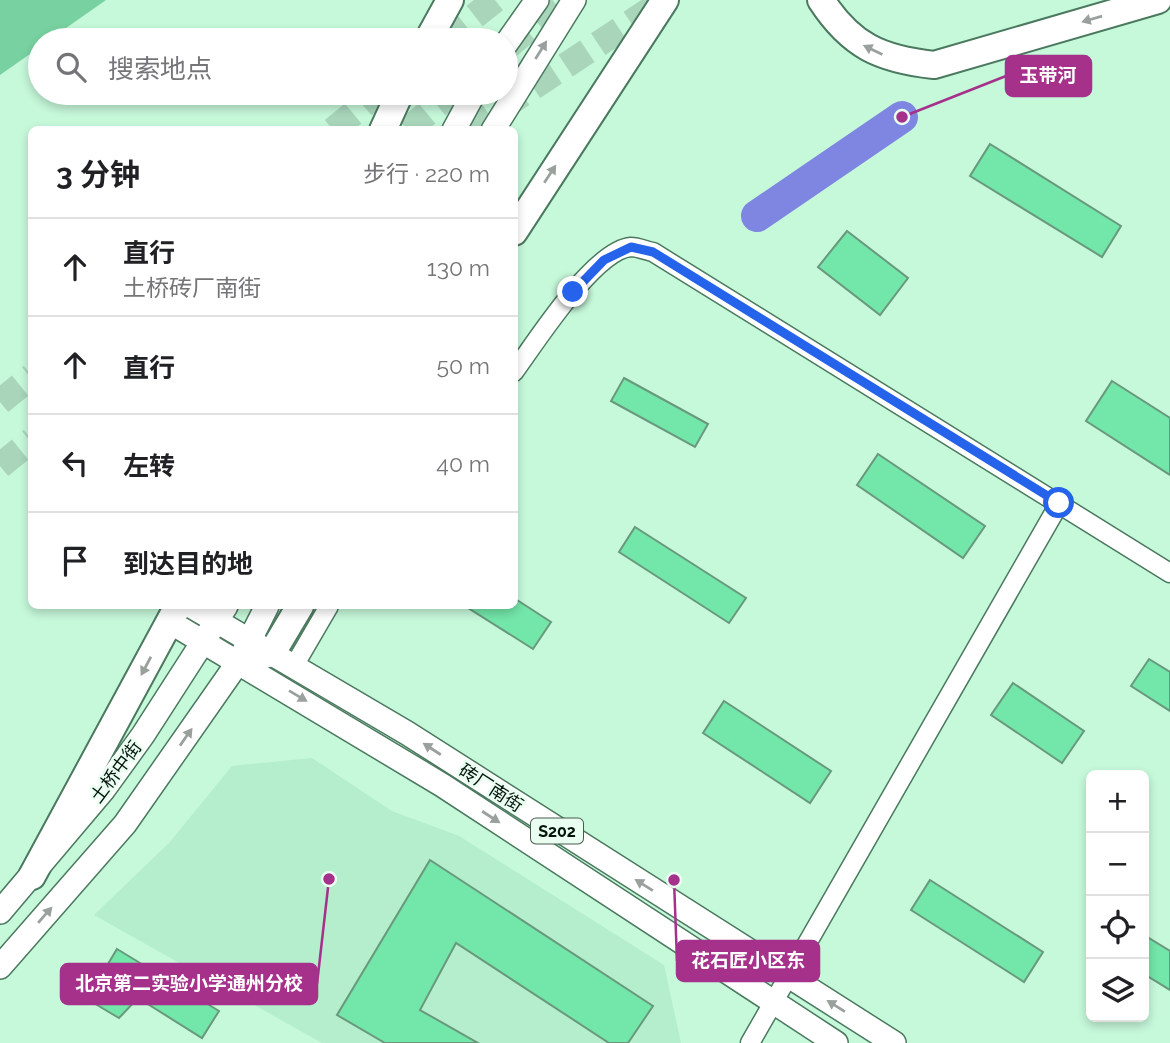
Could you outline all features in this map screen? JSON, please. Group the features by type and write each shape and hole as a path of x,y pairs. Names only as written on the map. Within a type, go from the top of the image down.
{"highway":[{"path":"435,28 450,0"},
{"path":"518,226 665,0"},
{"path":"821,0 837,24 873,51 901,61 934,65 1157,0"},
{"path":"385,126 394,105"},
{"path":"264,655 297,609"},
{"path":"32,876 180,611"}],"main road":[{"path":"517,28 537,0"},
{"path":"518,90 574,0"},
{"path":"456,126 468,105"},
{"path":"495,126 509,105"},
{"path":"0,967 125,824 264,655 267,609"},
{"name":"砖厂南街","path":"180,611 205,642 264,655 407,733 558,832 894,1043"},
{"name":"砖厂南街","path":"180,611 222,613 264,655 442,785 836,1043"},
{"name":"土桥中街","path":"0,912 104,789 222,613"}],"street":[{"path":"518,367 573,292 604,260 631,247 653,252 1170,573"},
{"path":"750,1043 1059,503"},
{"path":"264,655 325,609"}],"shaded area":[{"path":"0,0 106,0 66,28 28,28 28,55 0,75"},
{"path":"312,758 392,811 459,836 664,965 681,1043 322,1043 94,915 169,843 232,766"}],"building":[{"path":"990,144 1121,226 1102,257 970,176"},
{"path":"847,231 908,278 880,315 818,267"},
{"path":"624,378 708,424 695,447 611,401"},
{"path":"1112,381 1170,418 1170,475 1086,421"},
{"path":"878,454 985,526 963,558 857,485"},
{"path":"635,527 746,598 729,623 619,552"},
{"path":"518,601 551,622 533,649 470,609 518,609"},
{"path":"1149,659 1170,672 1170,711 1131,686"},
{"path":"1013,683 1084,731 1062,763 991,715"},
{"path":"724,701 831,771 810,803 703,733"},
{"path":"430,860 653,1006 628,1043 609,1043 456,943 420,1010 478,1043 385,1043 337,1015"},
{"path":"930,880 1043,952 1024,982 911,910"},
{"path":"1149,938 1170,951 1170,990 1149,977"},
{"path":"117,949 219,1011 202,1038 138,998 119,1018 87,999"}],"waterway":[{"path":"757,216 902,117"}],"tunnel":[{"path":"459,28 495,0"},
{"path":"518,38 564,0"},
{"path":"518,97 665,0"},
{"path":"338,126 363,105"},
{"path":"412,126 437,105"},
{"path":"474,126 506,105"},
{"path":"0,402 28,379"},
{"path":"0,466 28,443"}],"place":[{"name":"玉带河","path":"902,117"},
{"name":"北京第二实验小学通州分校","path":"329,879"},
{"name":"花石匠小区东","path":"674,880"}],"route":[{"path":"573,292 604,260 631,247 653,252 1059,503"}]}
